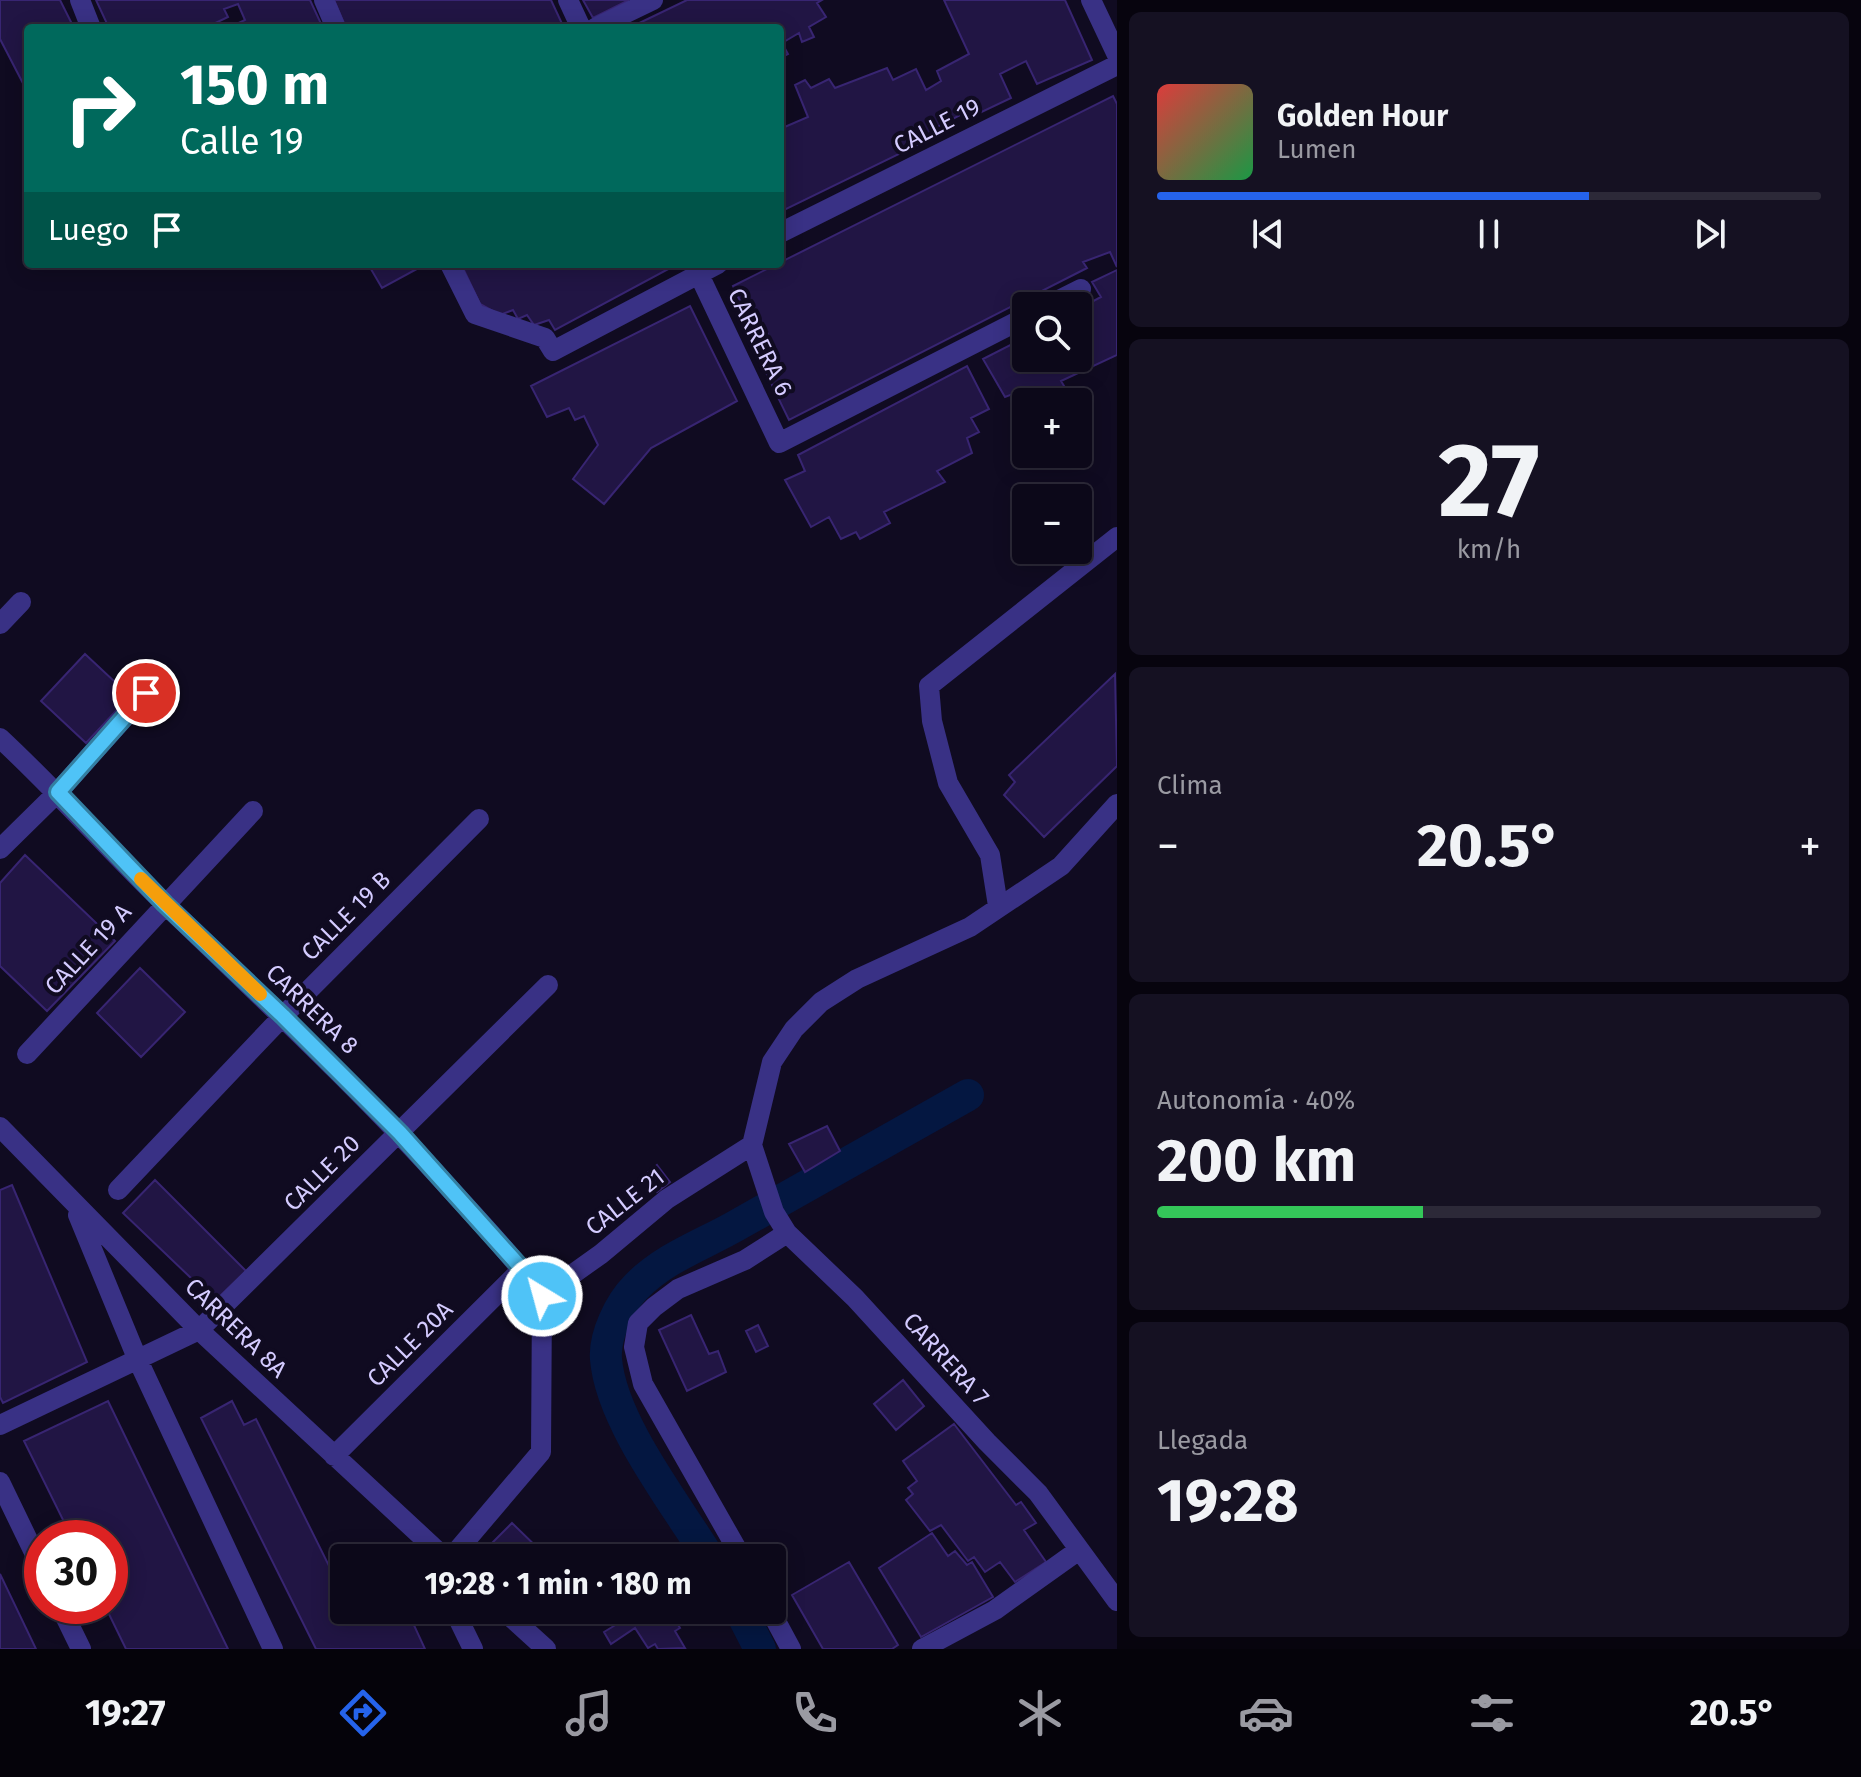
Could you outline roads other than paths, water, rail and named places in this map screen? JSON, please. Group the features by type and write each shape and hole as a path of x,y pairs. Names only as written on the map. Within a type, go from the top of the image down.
{"street":[{"path":"80,0 89,24"},
{"path":"324,0 334,24"},
{"path":"568,0 579,24"},
{"path":"603,24 653,0"},
{"path":"1091,0 1117,55"},
{"name":"CALLE 19","path":"784,231 1117,65"},
{"path":"452,268 475,314 545,338 553,351 696,269"},
{"name":"CARRERA 6","path":"696,269 779,443 1012,324"},
{"path":"1075,292 1081,289"},
{"path":"998,906 990,855 948,783 932,721 929,686 1117,537"},
{"path":"0,624 21,602"},
{"path":"0,849 58,792 146,693"},
{"name":"CARRERA 8","path":"0,738 400,1133 522,1269 542,1296"},
{"path":"752,1145 772,1062 794,1029 821,1002 857,979 970,927 1061,866 1117,804"},
{"name":"CALLE 19 A","path":"27,1054 253,811"},
{"name":"CALLE 19 B","path":"118,1190 283,1016 479,819"},
{"name":"CALLE 20","path":"199,1330 548,985"},
{"name":"CARRERA 8A","path":"0,1127 74,1206 199,1330 432,1544"},
{"name":"CARRERA 7","path":"752,1145 763,1185 787,1233 855,1298 1038,1493 1117,1601"},
{"name":"CALLE 21","path":"542,1296 601,1254 667,1199 752,1145"},
{"path":"74,1206 137,1358 273,1649"},
{"path":"734,1544 643,1384 634,1347 638,1323 678,1289 745,1260 787,1233"},
{"name":"CALLE 20A","path":"334,1456 522,1269"},
{"path":"460,1544 541,1452 542,1296"},
{"path":"0,1425 199,1330"},
{"path":"0,1482 24,1532"},
{"path":"922,1649 995,1610 1079,1550"},
{"path":"69,1624 81,1649"},
{"path":"461,1624 473,1649"},
{"path":"518,1624 546,1649"},
{"path":"778,1624 791,1649"}],"waterway":[{"path":"700,1544 647,1462 620,1409 606,1359 610,1330 619,1311 636,1287 659,1267 968,1095"},
{"path":"747,1624 760,1649"}]}
